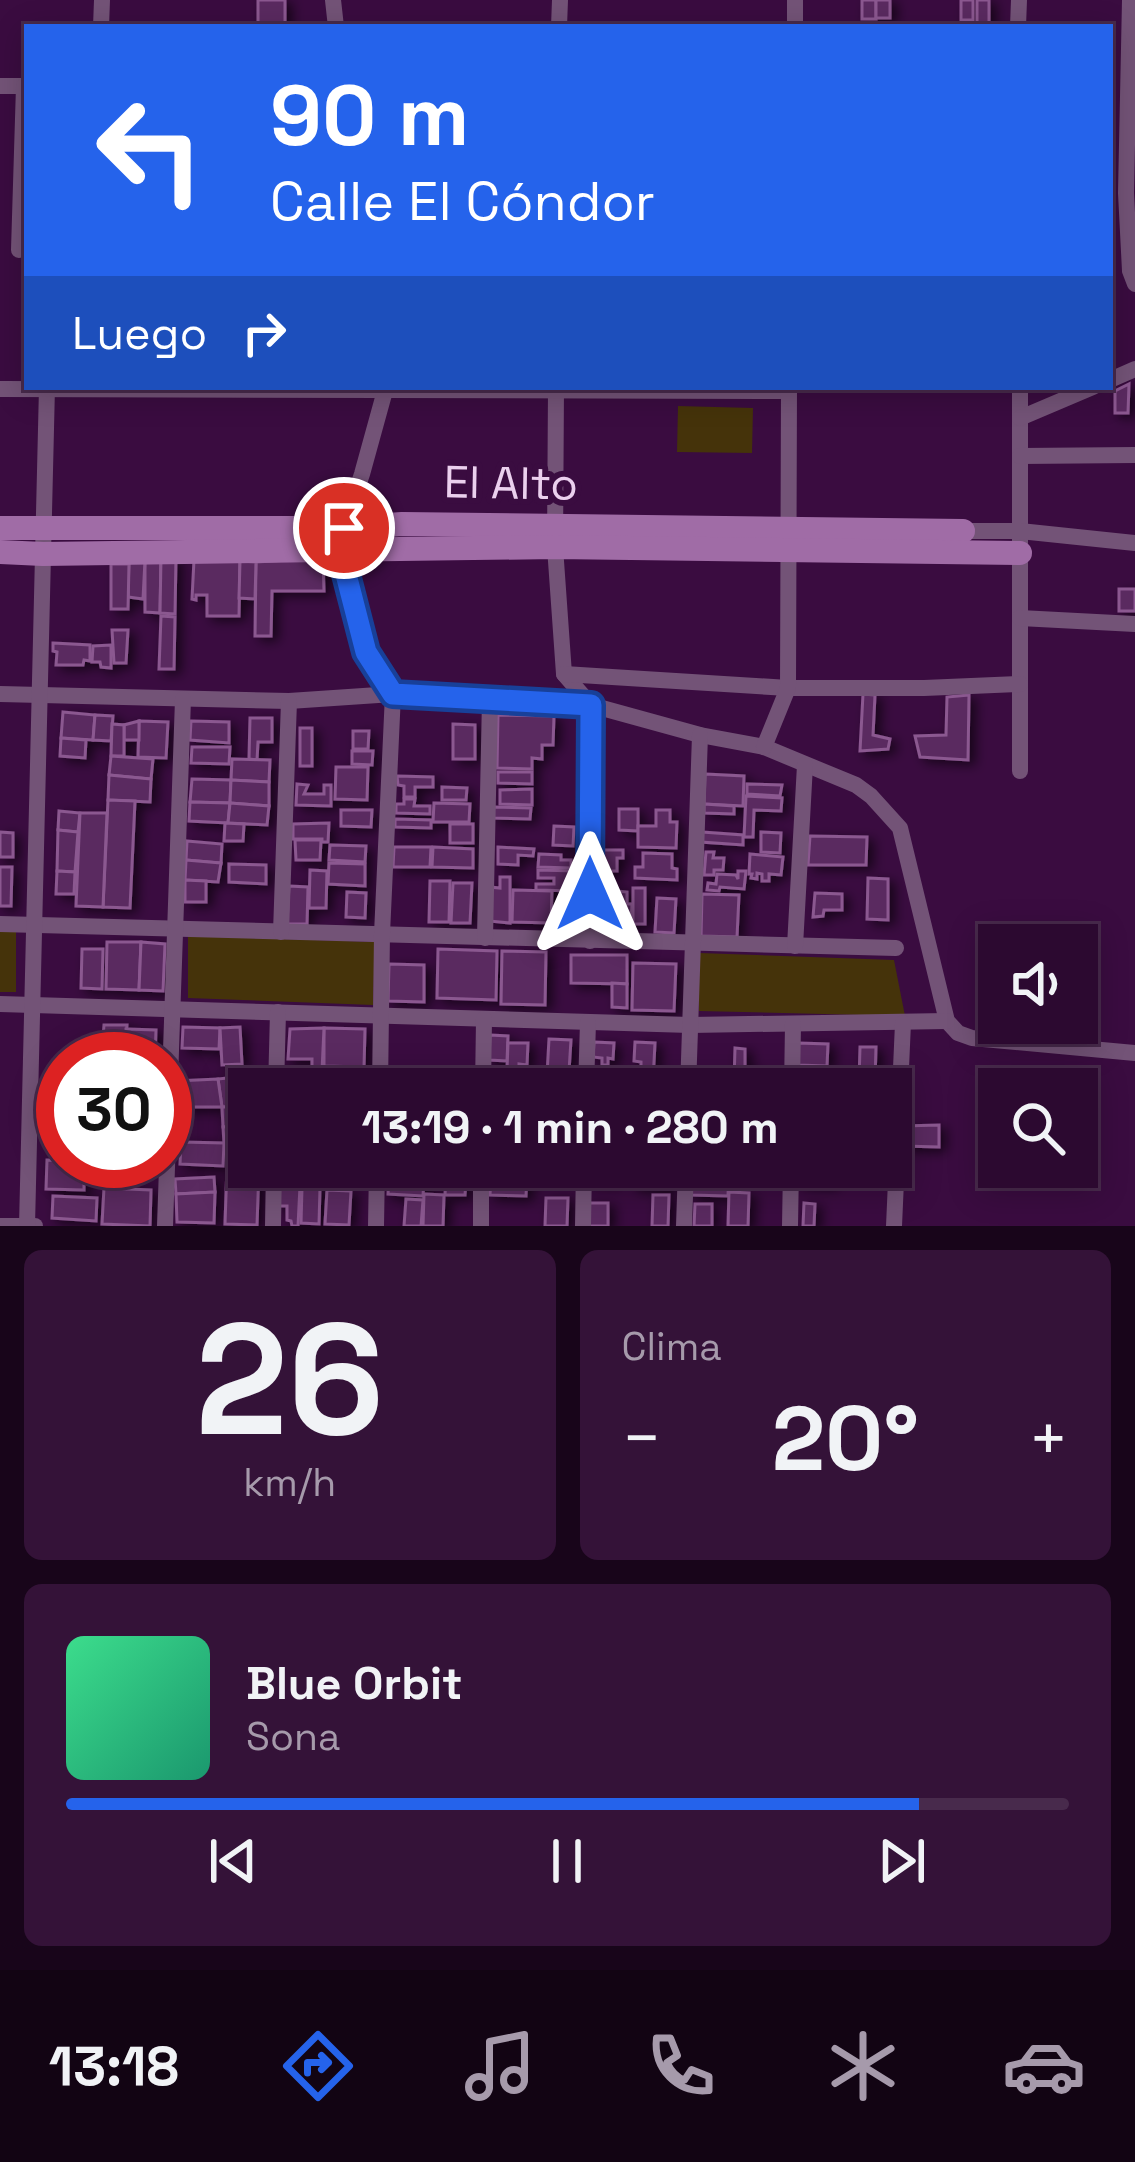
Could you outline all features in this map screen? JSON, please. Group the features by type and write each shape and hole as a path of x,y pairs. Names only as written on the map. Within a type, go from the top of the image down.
{"street":[{"path":"1130,0 1124,193 1135,284"},
{"path":"15,250 24,116"},
{"path":"27,1226 47,390"},
{"path":"381,1068 393,694 366,652 342,539 385,390"},
{"path":"556,390 555,537 564,674 591,705 590,941"},
{"path":"764,747 788,688 789,390"},
{"path":"1020,390 1020,771"},
{"path":"1020,418 1086,390"},
{"path":"1020,456 1135,455"},
{"name":"El Alto","path":"0,528 44,541 268,549 342,539 555,537 1020,542"},
{"name":"El Alto","path":"789,540 963,531 1020,542"},
{"name":"El Alto","path":"0,552 44,541"},
{"path":"1020,542 1135,543"},
{"path":"1020,618 1135,624"},
{"path":"564,674 788,688 1020,684"},
{"path":"0,694 289,700 393,694 591,705 764,747 856,785 900,828 947,1021 958,1033 972,1039 1135,1053"},
{"path":"165,1226 183,698"},
{"path":"485,938 490,698"},
{"path":"281,932 289,700"},
{"path":"689,1068 700,735"},
{"path":"795,946 806,765"},
{"path":"0,924 896,948"},
{"path":"0,1004 690,1025 947,1021"},
{"path":"277,1068 278,1012"},
{"path":"483,1068 484,1018"},
{"path":"587,1068 588,1022"},
{"path":"894,1226 903,1023"},
{"path":"792,1068 793,1024"},
{"path":"273,1226 274,1188"},
{"path":"376,1226 377,1188"},
{"path":"481,1226 482,1188"},
{"path":"583,1226 584,1188"},
{"path":"684,1226 685,1188"},
{"path":"790,1226 791,1188"},
{"path":"0,1226 37,1226"}],"shaded area":[{"path":"678,406 753,408 752,453 677,452"},
{"path":"0,931 16,932 16,992 0,992"},
{"path":"188,936 375,942 373,1005 188,998"},
{"path":"699,953 894,960 905,1016 699,1011"}],"building":[{"path":"258,0 285,0 285,24 258,24"},
{"path":"862,0 876,0 876,19 862,19"},
{"path":"876,0 890,0 890,18 876,18"},
{"path":"961,0 973,0 973,20 961,20"},
{"path":"977,0 989,0 989,24 977,24"},
{"path":"1129,384 1128,413 1115,413 1115,391"},
{"path":"145,557 161,558 160,613 145,612"},
{"path":"176,557 175,614 160,613 161,558"},
{"path":"129,558 145,560 143,599 128,597"},
{"path":"323,558 324,591 272,591 271,636 255,636 256,562"},
{"path":"194,560 240,561 239,616 207,616 207,595 192,599"},
{"path":"240,561 256,562 255,599 239,598"},
{"path":"111,564 129,564 128,609 111,609"},
{"path":"1119,589 1135,589 1135,611 1119,611"},
{"path":"161,616 175,617 174,669 159,669"},
{"path":"112,630 128,630 126,663 114,663"},
{"path":"53,643 90,645 90,661 56,665"},
{"path":"111,645 111,668 92,662 93,646"},
{"path":"863,694 875,695 873,735 890,739 888,749 860,751"},
{"path":"969,695 968,760 920,757 915,736 946,735 947,697"},
{"path":"63,712 95,715 93,740 61,738"},
{"path":"95,715 113,716 111,741 93,740"},
{"path":"498,715 554,716 553,745 542,745 542,759 532,758 532,769 497,768"},
{"path":"250,718 272,718 272,742 258,742 257,760 249,759"},
{"path":"139,721 168,722 166,758 138,757"},
{"path":"139,721 139,740 124,740 124,725"},
{"path":"191,721 229,722 229,743 190,740"},
{"path":"112,724 124,725 124,756 111,756"},
{"path":"453,724 475,725 475,759 453,759"},
{"path":"300,728 312,728 312,766 300,766"},
{"path":"353,731 369,731 368,749 353,749"},
{"path":"61,738 86,740 85,758 60,756"},
{"path":"192,747 230,747 229,764 191,763"},
{"path":"352,751 373,751 372,765 352,764"},
{"path":"111,756 153,759 151,779 109,775"},
{"path":"232,759 270,760 269,782 231,780"},
{"path":"336,767 368,767 367,800 335,799"},
{"path":"498,772 532,772 532,784 498,783"},
{"path":"705,774 744,776 743,806 704,804"},
{"path":"109,775 151,779 150,802 108,800"},
{"path":"397,776 433,777 433,787 415,787 415,797 404,797"},
{"path":"192,779 231,780 230,803 190,802"},
{"path":"231,780 269,782 269,806 230,803"},
{"path":"297,784 308,785 304,794 324,794 324,785 331,785 331,806 296,805"},
{"path":"747,784 782,785 780,796 747,794"},
{"path":"442,787 467,788 466,800 442,800"},
{"path":"532,789 532,805 500,804 500,790"},
{"path":"746,796 782,798 781,811 754,810 753,837 744,837"},
{"path":"404,799 415,799 414,806 430,806 430,814 396,813 396,804 404,804"},
{"path":"108,800 135,801 130,908 103,907"},
{"path":"190,802 230,803 228,823 189,821"},
{"path":"230,803 269,806 267,825 228,823"},
{"path":"434,803 470,804 469,822 433,822"},
{"path":"704,804 734,806 734,814 704,813"},
{"path":"493,807 531,808 530,819 492,818"},
{"path":"619,809 638,809 638,831 619,830"},
{"path":"341,810 372,810 371,827 341,826"},
{"path":"656,810 670,810 670,822 677,822 676,848 638,847 638,826 656,826"},
{"path":"59,811 80,813 78,832 58,830"},
{"path":"80,813 107,813 103,907 76,906"},
{"path":"395,819 431,820 431,828 395,827"},
{"path":"225,823 244,824 243,841 224,841"},
{"path":"329,823 328,842 293,839 293,824"},
{"path":"450,824 473,824 473,843 450,843"},
{"path":"554,826 574,827 573,846 553,845"},
{"path":"58,830 78,832 75,872 57,871"},
{"path":"0,832 13,833 13,857 0,857"},
{"path":"702,832 743,835 743,845 701,842"},
{"path":"761,832 781,833 780,853 761,852"},
{"path":"810,836 867,837 866,865 808,865"},
{"path":"295,840 321,840 320,860 296,860"},
{"path":"187,841 222,844 221,863 186,860"},
{"path":"330,845 366,846 365,862 329,860"},
{"path":"394,847 431,847 430,867 393,867"},
{"path":"433,847 473,849 473,868 432,867"},
{"path":"498,847 534,849 533,856 518,855 518,865 498,864"},
{"path":"596,850 623,850 617,871 601,871"},
{"path":"706,852 724,858 723,870 704,875"},
{"path":"643,853 672,854 677,880 635,878 635,867 643,867"},
{"path":"539,854 561,855 561,860 571,860 571,868 538,867"},
{"path":"750,854 783,857 781,875 769,874 769,881 762,881 762,874 757,873 757,879 751,878"},
{"path":"186,860 221,863 218,882 185,880"},
{"path":"329,863 365,864 365,886 328,884"},
{"path":"229,864 266,865 266,884 229,882"},
{"path":"0,867 12,867 11,906 0,906"},
{"path":"310,870 327,871 326,908 309,908"},
{"path":"538,870 576,871 575,891 536,890 536,884 554,884 554,878 538,878"},
{"path":"57,871 75,872 74,894 56,894"},
{"path":"738,871 746,871 744,889 707,890 708,883 716,884 717,874 738,879"},
{"path":"500,877 510,877 510,923 489,921 489,887 500,888"},
{"path":"868,878 888,879 888,920 867,919"},
{"path":"185,880 206,881 206,902 185,902"},
{"path":"430,881 450,881 449,922 429,922"},
{"path":"453,883 472,883 470,923 451,923"},
{"path":"289,886 308,887 307,924 287,924"},
{"path":"633,888 645,888 645,924 633,924"},
{"path":"513,890 552,891 551,923 512,922"},
{"path":"617,891 627,892 631,922 616,921"},
{"path":"347,892 366,893 365,918 346,917"},
{"path":"815,893 842,894 842,910 824,910 823,916 813,917"},
{"path":"702,894 739,895 737,937 701,936"},
{"path":"657,898 676,899 674,933 655,932"},
{"path":"107,942 141,942 139,990 106,989"},
{"path":"141,942 165,944 163,991 139,990"},
{"path":"82,949 103,949 102,989 81,988"},
{"path":"438,949 497,951 496,1000 437,998"},
{"path":"502,951 546,952 545,1005 501,1004"},
{"path":"571,955 627,955 627,984 571,983"},
{"path":"633,963 676,964 674,1011 632,1010"},
{"path":"389,964 424,965 424,1002 388,1001"},
{"path":"612,983 627,984 627,1008 612,1007"},
{"path":"104,1025 127,1025 126,1032 103,1032"},
{"path":"183,1027 220,1028 219,1049 192,1048 192,1032 183,1032"},
{"path":"240,1027 242,1064 222,1065 220,1028"},
{"path":"324,1028 365,1029 364,1067 324,1066"},
{"path":"324,1028 322,1068 312,1068 312,1059 288,1059 290,1029"},
{"path":"490,1035 508,1036 507,1061 489,1060"},
{"path":"549,1039 571,1040 569,1068 547,1068"},
{"path":"594,1042 614,1043 608,1065 593,1057"},
{"path":"635,1042 655,1043 654,1068 641,1068 641,1062 634,1061"},
{"path":"508,1043 528,1043 527,1065 507,1068"},
{"path":"798,1043 828,1044 827,1066 797,1065"},
{"path":"860,1047 876,1047 875,1068 859,1068"},
{"path":"735,1048 745,1049 745,1068 734,1068"},
{"path":"228,1078 228,1107 222,1107 218,1079"},
{"path":"218,1079 222,1107 192,1107 192,1080"},
{"path":"222,1107 228,1107 228,1127 223,1127"},
{"path":"939,1125 939,1147 912,1146 912,1126"},
{"path":"192,1142 224,1143 223,1166 192,1165"},
{"path":"227,1166 228,1188 258,1188 257,1225 225,1224"},
{"path":"214,1177 215,1192 176,1194 176,1188 192,1188 192,1178"},
{"path":"104,1188 151,1190 150,1226 102,1224"},
{"path":"279,1188 300,1188 298,1226 287,1220 287,1206 278,1206"},
{"path":"302,1188 320,1188 319,1224 301,1223"},
{"path":"388,1188 423,1188 423,1196 388,1194"},
{"path":"445,1188 466,1188 465,1195 445,1195"},
{"path":"490,1188 526,1188 526,1196 490,1195"},
{"path":"690,1188 728,1188 728,1196 690,1195"},
{"path":"327,1190 351,1191 349,1225 325,1224"},
{"path":"215,1192 214,1223 177,1222 176,1194"},
{"path":"729,1192 749,1193 748,1226 728,1226"},
{"path":"424,1194 444,1195 443,1226 423,1226"},
{"path":"653,1195 669,1195 668,1226 652,1226"},
{"path":"53,1196 97,1198 96,1221 52,1218"},
{"path":"546,1198 568,1198 567,1226 545,1226"},
{"path":"406,1199 423,1200 421,1226 404,1226"},
{"path":"588,1203 608,1203 608,1226 588,1226"},
{"path":"804,1203 815,1204 814,1226 803,1226"},
{"path":"695,1204 712,1204 712,1226 694,1226"}],"route":[{"path":"344,528 340,551 366,652 393,694 591,705 590,894"}]}
